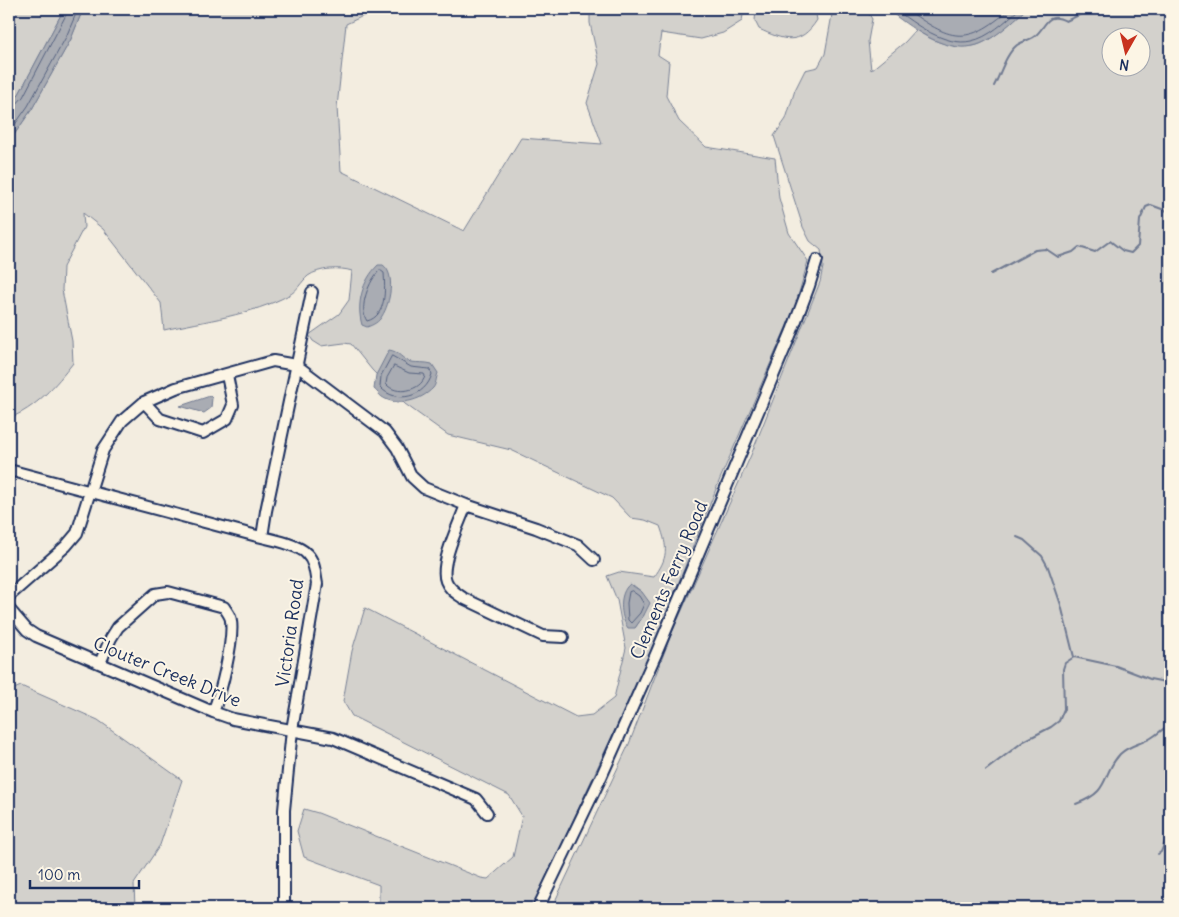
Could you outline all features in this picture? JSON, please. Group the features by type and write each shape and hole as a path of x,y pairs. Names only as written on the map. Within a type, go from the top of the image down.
{"street":[{"name":"Clements Ferry Road","path":"538,908 602,775 656,654 792,332 818,260"},
{"path":"262,537 312,292"},
{"path":"9,596 66,546 77,533 103,450 122,421 144,402 176,388 273,361 296,365 385,432 397,448 412,478 424,488 578,545 594,560"},
{"path":"144,402 160,419 203,434 227,419 233,405 227,375"},
{"name":"Victoria Road","path":"9,470 262,537 294,546 306,553 314,566 317,584 292,730 284,810 284,908"},
{"path":"466,505 444,571 445,581 451,590 462,598 543,636 563,637"},
{"path":"100,663 110,638 118,627 155,594 168,592 224,608 231,618 232,630 220,695 213,712"},
{"name":"Clouter Creek Drive","path":"9,609 27,630 36,636 213,712 233,719 320,734 342,741 476,799 487,813"}],"shaded area":[{"path":"9,9 64,9 19,94 9,106"},
{"path":"83,9 378,9 346,24 337,107 341,171 464,231 521,138 602,144 587,103 599,64 590,23 590,9 744,9 742,21 723,33 701,39 661,33 658,55 669,62 666,96 679,121 706,147 775,158 779,198 789,233 808,261 795,307 720,479 650,654 538,896 528,908 379,908 379,885 304,857 297,831 304,809 481,878 488,879 513,857 522,816 509,795 352,716 343,701 352,651 365,608 576,717 592,715 614,698 626,648 617,600 607,576 619,572 654,577 662,564 665,553 660,526 645,520 631,518 612,498 511,450 448,435 405,404 372,370 351,344 321,346 313,341 309,335 339,314 349,300 352,271 336,269 318,271 308,276 292,293 275,302 228,317 164,330 161,303 103,229 83,213 84,227 63,267 62,290 72,341 73,363 52,388 28,409 9,418 9,142 32,109 71,39","holes":["633,585 642,592 644,615 635,628"]},
{"path":"756,9 815,9 817,20 811,29 798,38 783,38 759,29 755,21"},
{"path":"833,9 866,9 872,19 868,41 871,70 905,42 916,30 929,38 943,43 965,47 978,45 986,41 1026,9 1170,9 1170,908 578,908 573,903 557,904 556,899 629,744 671,635 751,455 820,282 823,267 821,250 810,241 803,227 774,136 786,119 795,90 805,70 818,67 825,54"},
{"path":"21,686 98,720 182,780 160,845 134,884 135,908 9,908 9,691"}],"water":[{"path":"64,9 83,9 71,39 32,109 9,142 9,106 19,94"},
{"path":"887,9 933,9 963,12 971,9 1026,9 1001,31 987,40 973,46 962,47 950,46 927,36 905,23"},
{"path":"378,265 383,265 387,269 391,282 389,297 381,318 376,323 367,327 362,325 360,301 364,285"},
{"path":"389,350 411,362 432,364 438,373 433,388 428,393 409,401 395,402 381,396 374,389 376,375"},
{"path":"210,396 212,398 211,408 204,413 180,406"},
{"path":"630,584 642,592 650,603 635,628 628,628 622,612 622,599 626,588"}],"waterway":[{"path":"994,86 1006,59 1017,45 1035,36 1051,19 1059,18 1066,21 1092,9"},
{"path":"991,274 1035,250 1046,249 1058,257 1073,252 1079,247 1095,252 1110,241 1123,251 1131,253 1138,246 1140,220 1146,207 1151,205 1170,212"},
{"path":"1017,537 1024,540 1042,556 1048,567 1061,605 1074,657"},
{"path":"986,770 1024,741 1059,721 1064,709 1063,669 1065,663 1074,657 1116,666 1150,679 1170,683"},
{"path":"1076,804 1095,794 1120,754 1151,738 1170,725"},
{"path":"1158,854 1161,852 1170,829"}]}
